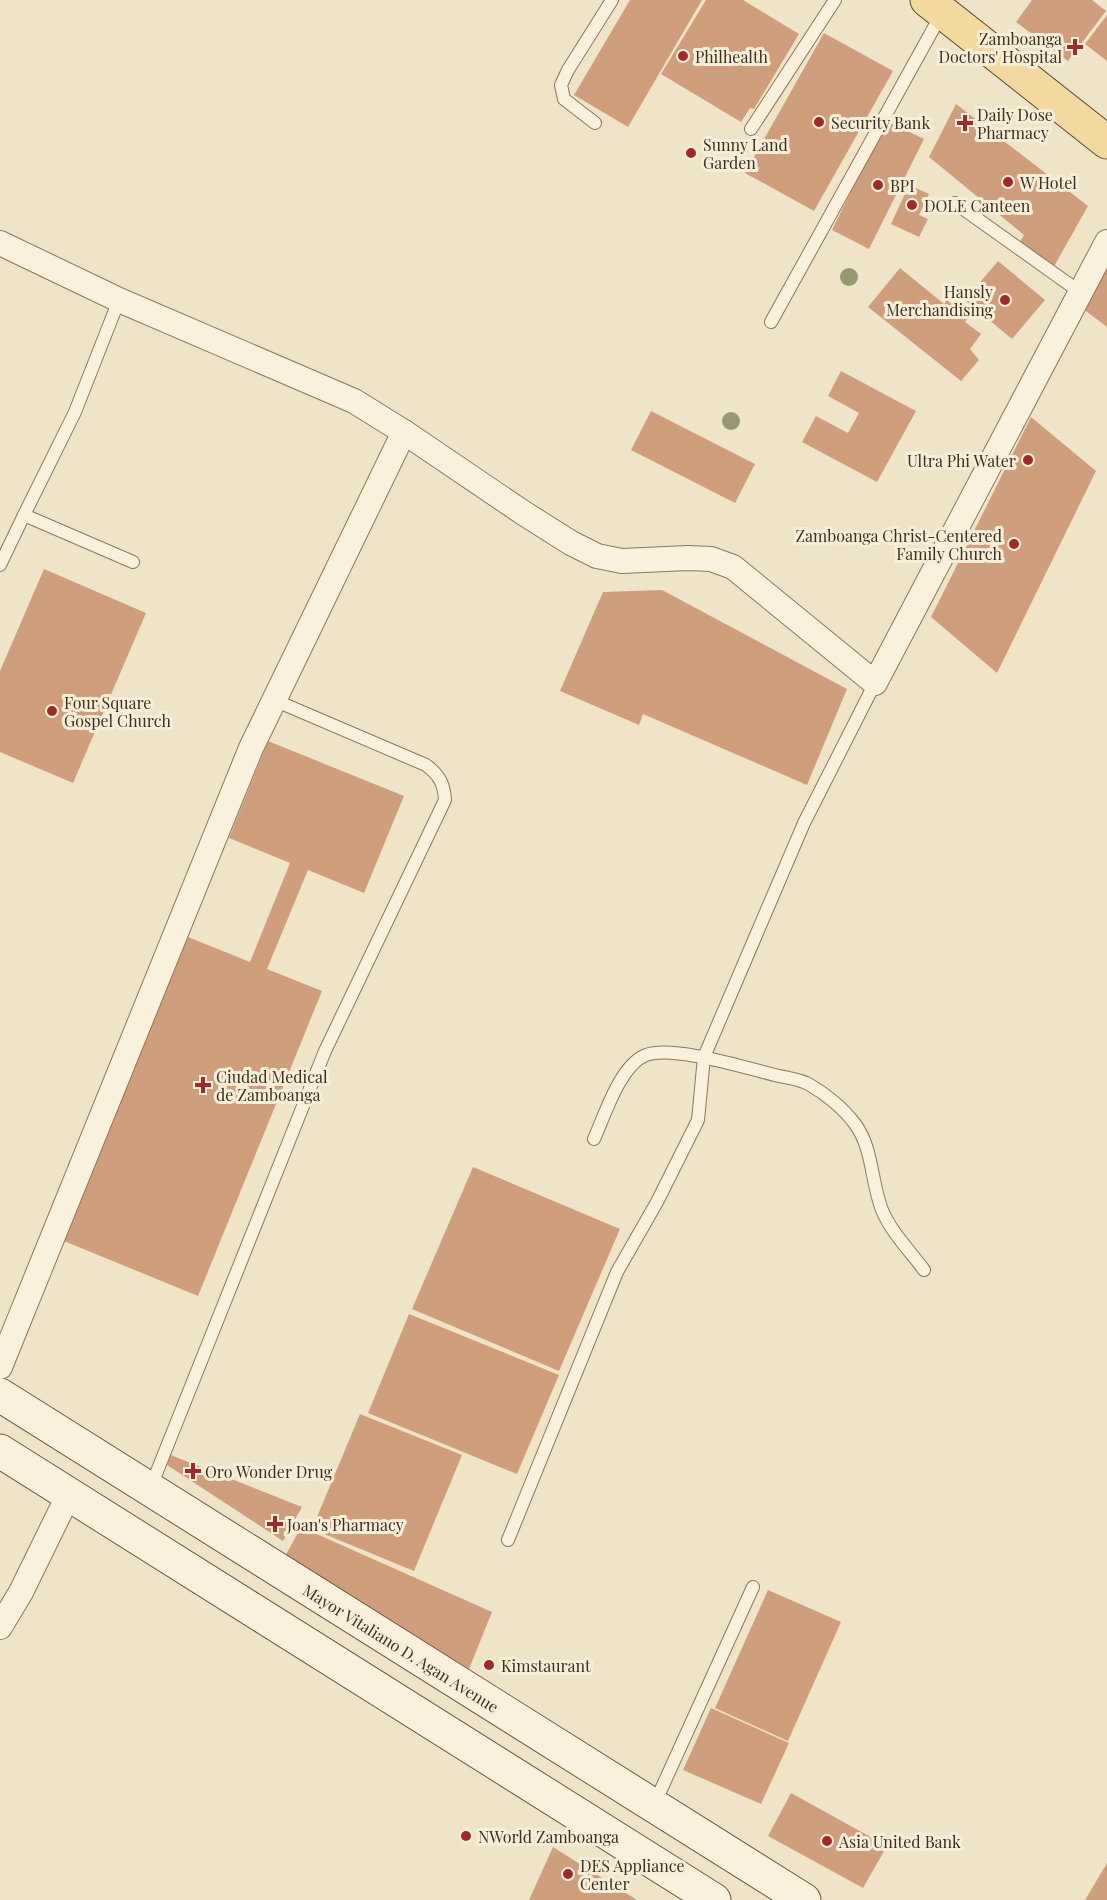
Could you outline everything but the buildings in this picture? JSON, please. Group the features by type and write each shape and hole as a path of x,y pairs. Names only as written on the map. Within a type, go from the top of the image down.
{"main road":[{"path":"935,6 1107,142"},
{"name":"Mayor Vitaliano D. Agan Avenue","path":"0,1395 804,1900"},
{"path":"0,1451 714,1900"},
{"path":"80,1501 115,1467"},
{"path":"619,1841 647,1802"}],"street":[{"path":"0,243 119,300 354,401 522,512 571,543 597,556 622,561 711,559 733,567 875,683 1107,242"},
{"path":"0,1368 251,748 404,432"},
{"path":"0,1627 80,1501"}],"lane":[{"path":"595,123 564,99 561,86 568,70 612,0"},
{"path":"751,129 835,0"},
{"path":"771,322 935,6"},
{"path":"955,203 1080,292"},
{"path":"0,565 75,412 119,300"},
{"path":"24,515 133,562"},
{"path":"508,1540 617,1272 657,1202 698,1120 704,1057 804,824 875,683"},
{"path":"149,1490 325,1051 445,800 444,786 438,774 426,765 274,700"},
{"path":"594,1139 622,1077 645,1055 663,1053 704,1057 809,1084 841,1108 856,1125 867,1146 874,1183 883,1212 899,1238 924,1270"},
{"path":"647,1802 753,1587"}],"place":[{"name":"Zamboanga Doctors' Hospital","path":"1075,47"},
{"name":"Philhealth","path":"683,56"},
{"name":"Security Bank","path":"819,122"},
{"name":"Daily Dose Pharmacy","path":"965,123"},
{"name":"Sunny Land Garden","path":"691,153"},
{"name":"W Hotel","path":"1008,182"},
{"name":"BPI","path":"878,185"},
{"name":"DOLE Canteen","path":"912,205"},
{"name":"Hansly Merchandising","path":"1005,300"},
{"name":"Ultra Phi Water","path":"1028,460"},
{"name":"Zamboanga Christ-Centered Family Church","path":"1014,544"},
{"name":"Four Square Gospel Church","path":"52,711"},
{"name":"Ciudad Medical de Zamboanga","path":"203,1085"},
{"name":"Oro Wonder Drug","path":"193,1471"},
{"name":"Joan's Pharmacy","path":"275,1524"},
{"name":"Kimstaurant","path":"489,1665"},
{"name":"NWorld Zamboanga","path":"466,1836"},
{"name":"Asia United Bank","path":"827,1841"},
{"name":"DES Appliance Center","path":"568,1874"}]}
